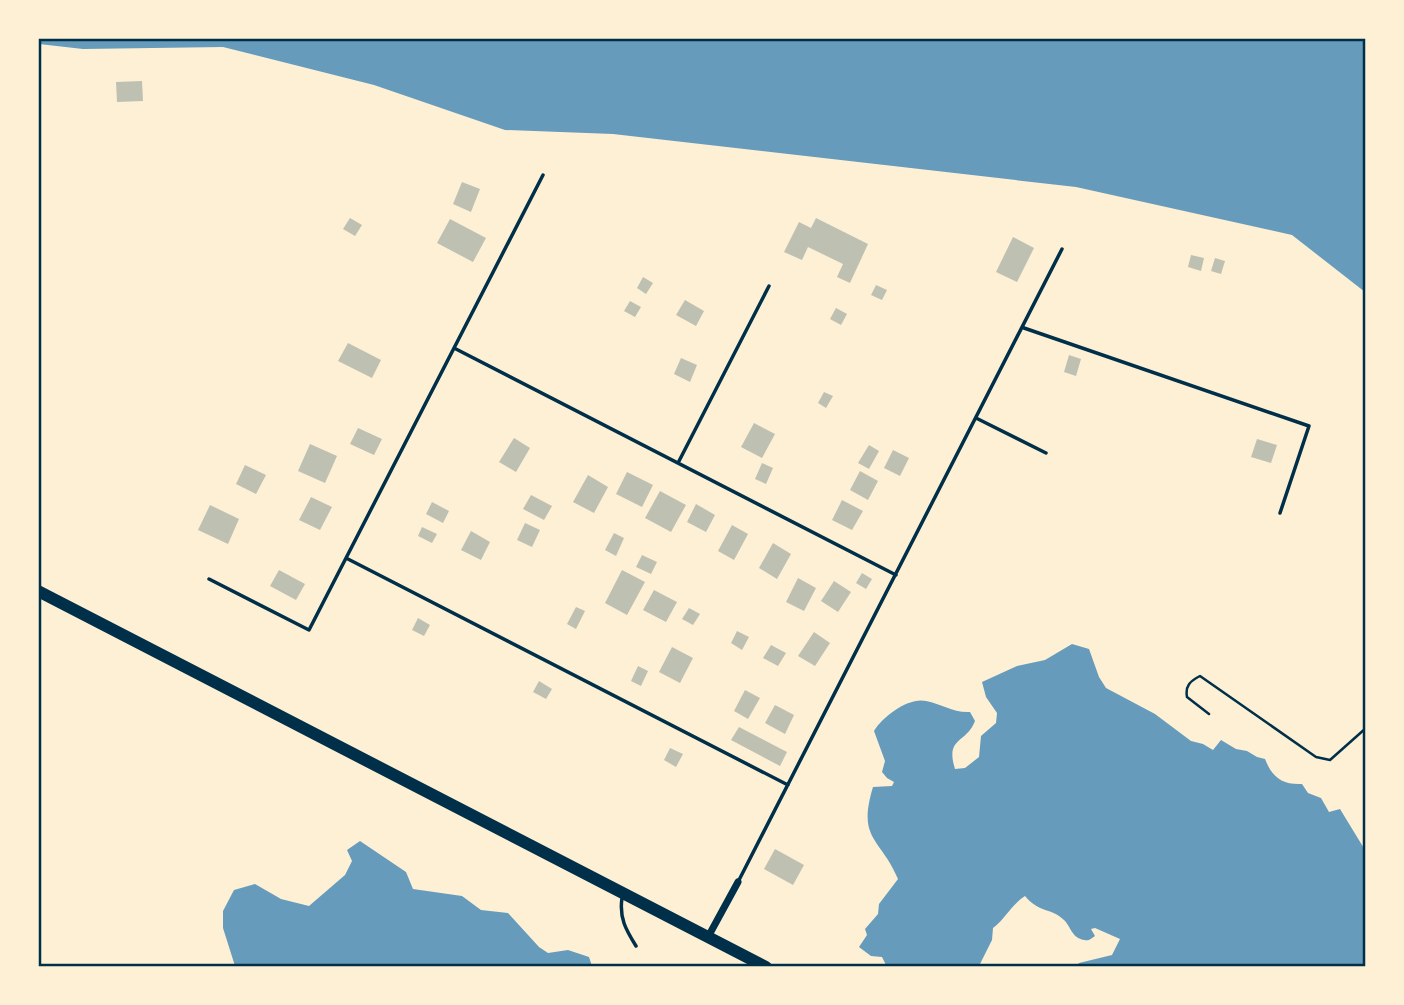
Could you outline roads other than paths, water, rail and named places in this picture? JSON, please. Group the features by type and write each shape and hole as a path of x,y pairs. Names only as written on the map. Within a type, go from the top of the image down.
{"main road":[{"path":"38,591 766,967"}],"street":[{"path":"708,937 738,882"}],"lane":[{"path":"209,579 309,630 543,174"},
{"path":"738,882 1024,328 1062,249"},
{"path":"678,463 769,286"},
{"path":"1024,328 1309,426 1280,513"},
{"path":"454,348 896,575"},
{"path":"976,418 1046,453"},
{"path":"346,558 788,785"},
{"path":"623,893 623,926 636,946"}],"water":[{"path":"39,38 1365,39 1365,292 1292,235 1076,187 613,134 505,130 374,85 223,47 83,49 39,44"},
{"path":"1072,644 1089,649 1106,688 1155,714 1191,741 1213,750 1221,740 1236,749 1265,759 1279,779 1302,784 1308,793 1321,798 1329,812 1340,809 1365,850 1365,966 1076,966 1112,955 1120,939 1095,928 1091,929 1095,936 1088,940 1080,939 1059,916 1035,905 1025,896 993,928 992,940 979,966 892,966 886,965 882,957 871,956 859,947 867,935 865,929 878,914 879,904 898,879 869,828 869,804 873,787 892,786 894,782 882,772 885,761 874,731 878,725 904,705 919,701 970,712 975,721 953,751 955,769 965,768 979,757 981,736 996,723 997,713 986,697 982,682 1017,666 1045,660"},
{"path":"360,841 406,872 413,889 462,896 481,910 508,913 539,947 548,953 568,950 589,957 592,966 235,966 223,928 223,911 234,890 255,884 281,899 309,906 345,875 352,861 347,850"}]}
